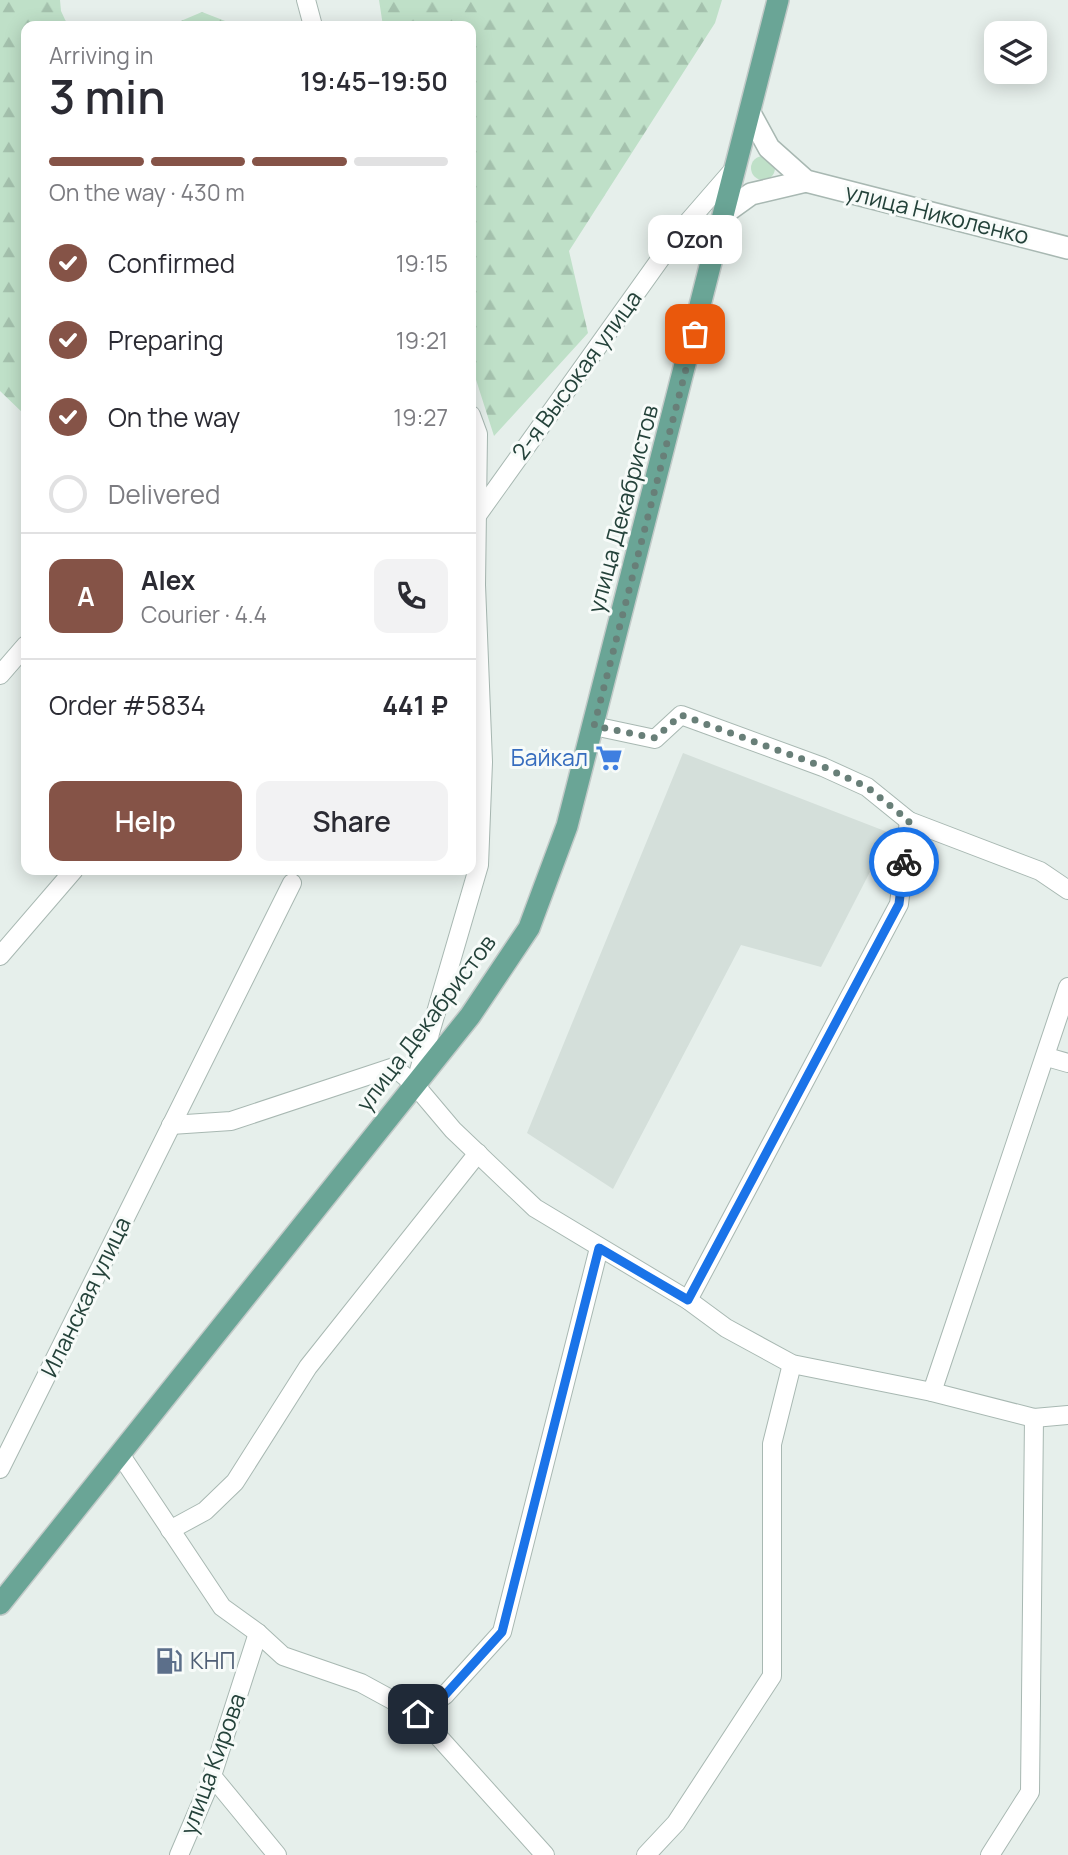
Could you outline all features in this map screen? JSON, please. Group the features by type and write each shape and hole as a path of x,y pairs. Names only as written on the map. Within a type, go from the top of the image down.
{"main road":[{"name":"улица Декабристов","path":"0,1604 470,1016 529,928 567,826 594,726 778,0"}],"street":[{"path":"306,0 312,21"},
{"path":"751,115 769,148 806,181"},
{"name":"2-я Высокая улица","path":"476,516 681,230 738,164"},
{"path":"726,212 751,194 806,181"},
{"name":"улица Николенко","path":"806,181 1068,248"},
{"path":"476,429 476,468"},
{"path":"415,1085 479,865 483,762 476,593"},
{"path":"0,675 21,651"},
{"path":"594,726 655,738 681,715 824,767 867,787 909,821 1040,871 1068,890"},
{"path":"688,1300 899,904 909,821"},
{"path":"0,956 70,875"},
{"name":"Иланская улица","path":"0,1469 292,883"},
{"path":"932,1392 1047,1057 1068,986"},
{"path":"1047,1057 1068,1063"},
{"path":"171,1125 231,1121 394,1067 415,1085 478,1153 535,1208 688,1300 726,1328 792,1364 932,1392 1034,1418 1068,1415"},
{"path":"170,1530 205,1511 235,1482 308,1367 478,1153"},
{"path":"418,1714 445,1695 502,1632 599,1248"},
{"path":"646,1855 676,1822 772,1676 772,1444 792,1364"},
{"path":"990,1855 1030,1792 1034,1418"},
{"path":"120,1454 222,1607 258,1633 283,1656 361,1683 418,1714 544,1855"},
{"name":"улица Кирова","path":"179,1855 212,1776 258,1633"},
{"path":"212,1776 276,1855"}],"shaded area":[{"path":"683,753 890,833 821,967 741,945 613,1189 527,1133"}],"green space":[{"path":"0,0 60,0 66,21 21,21 21,411 0,391"},
{"path":"379,0 722,0 715,23 569,251 588,333 494,436 476,380 476,21 382,21"},
{"path":"202,12 225,21 181,21"},
{"path":"763,156 771,160 775,168 771,176 763,180 755,176 751,168 755,160"}],"way so far":[{"path":"695,334 594,726 655,738 681,715 824,767 867,787 909,821 904,862"}],"place":[{"name":"Ozon","path":"695,334"},
{"name":"Байкал","path":"609,758"},
{"name":"КНП","path":"169,1661"}],"route":[{"path":"418,1714 445,1695 502,1632 599,1248 688,1300 899,904 904,862"}]}
